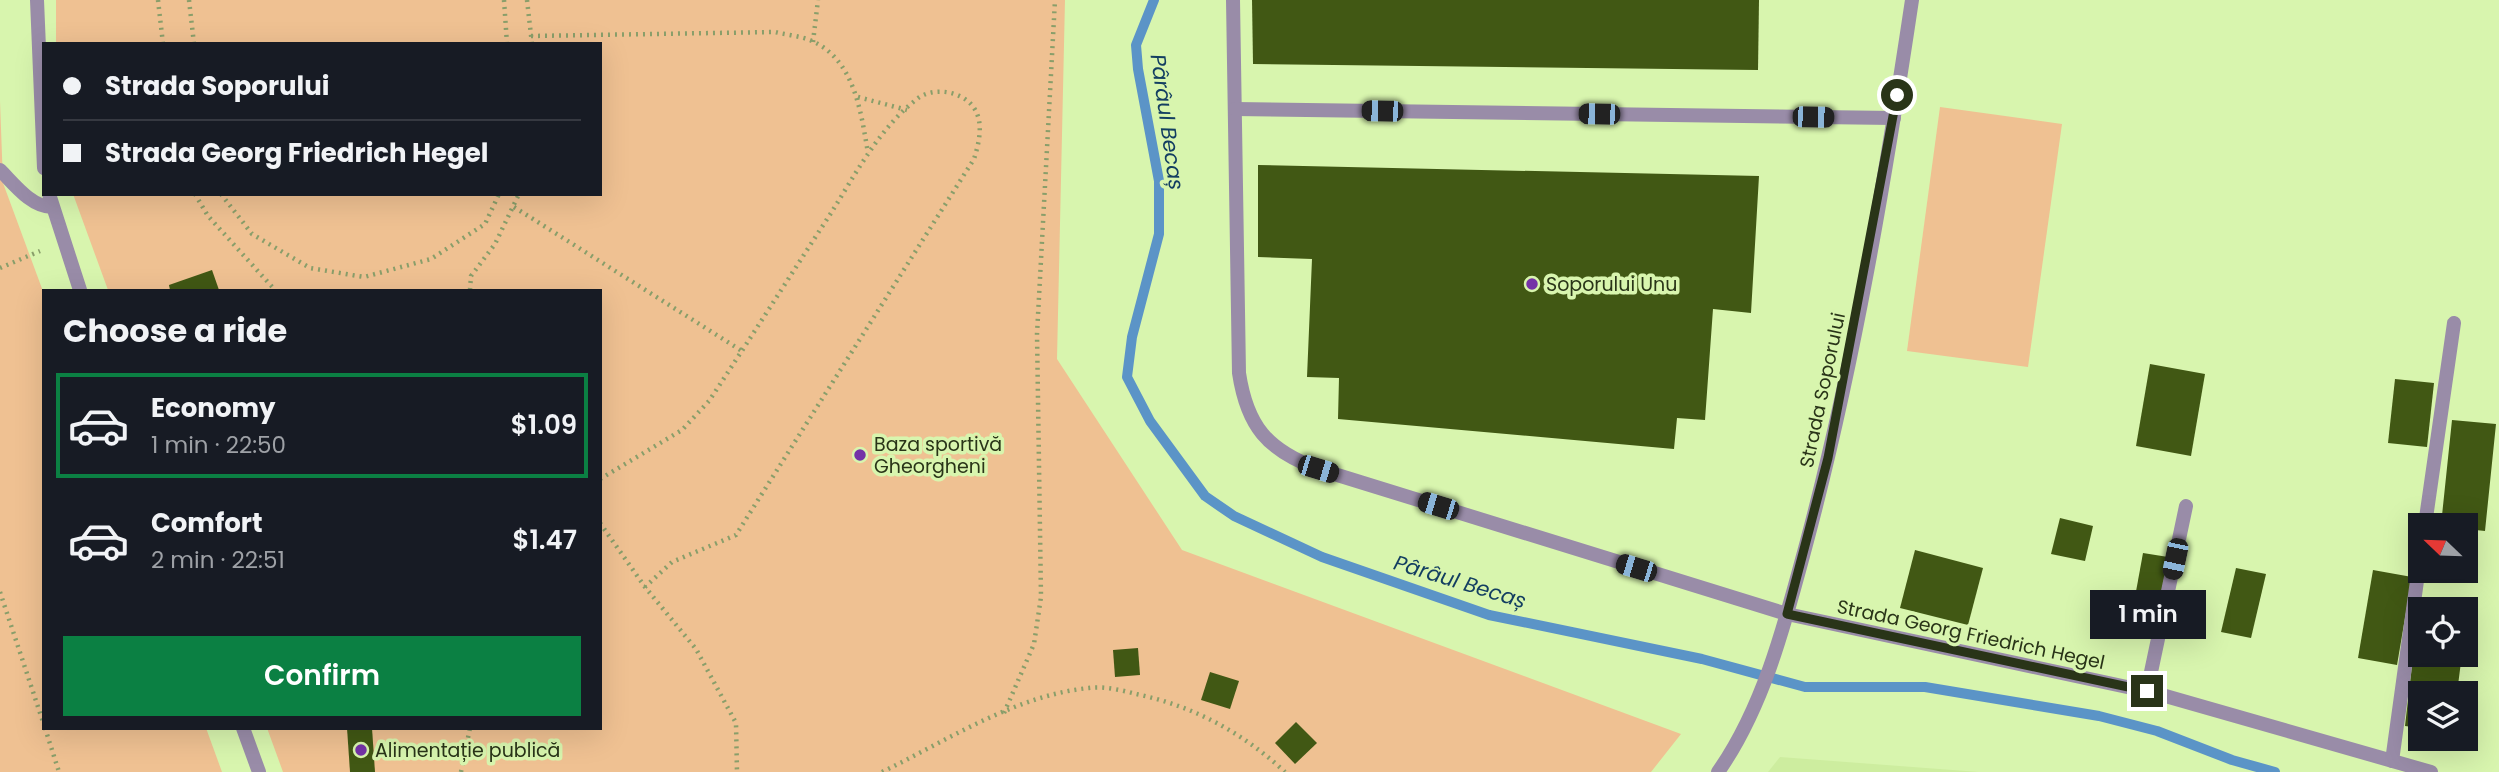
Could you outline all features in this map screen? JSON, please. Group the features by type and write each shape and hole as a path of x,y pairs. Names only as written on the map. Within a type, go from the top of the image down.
{"street":[{"path":"37,0 42,120"},
{"name":"Strada Georg Friedrich Hegel","path":"1233,0 1239,373 1249,414 1267,440 1291,458 1318,469 1787,614 2147,691 2431,772"},
{"name":"Strada Soporului","path":"1718,772 1743,729 1777,645 1828,458 1894,118 1912,0"},
{"path":"1235,109 1894,118"},
{"path":"0,170 32,200 44,207 51,201 80,289"},
{"path":"2427,513 2454,323"},
{"path":"2147,691 2186,506"},
{"path":"2392,761 2417,583"},
{"path":"244,730 259,772"}],"path":[{"path":"158,0 163,42"},
{"path":"189,0 194,42"},
{"path":"504,0 507,42"},
{"path":"527,0 532,42"},
{"path":"813,42 818,0"},
{"path":"1004,713 1034,644 1041,597 1037,334 1055,0"},
{"path":"531,36 775,32 813,42 843,69 858,97 869,154"},
{"path":"602,478 682,430 709,401 869,154 918,98 935,92 962,95 974,108 979,120 980,142 974,159 736,534 672,562 645,587"},
{"path":"858,97 907,110"},
{"path":"196,196 208,216 274,289"},
{"path":"223,196 252,234 310,268 364,277 431,259 485,223 498,196"},
{"path":"470,289 471,276 495,244 518,196"},
{"path":"514,207 742,351"},
{"path":"0,268 64,241"},
{"path":"602,526 645,587 696,649 736,723 737,772"},
{"path":"0,592 42,721"},
{"path":"882,772 1004,713 1058,693 1091,687 1163,699 1215,719 1285,772"},
{"path":"45,730 59,772"},
{"path":"461,772 470,730"}],"shaded area":[{"name":"Baza sportivă Gheorgheni","path":"56,0 1065,0 1057,359 1182,550 1681,734 1651,772 283,772 268,730 602,730 602,289 108,289 74,196 602,196 602,42 56,42"},
{"path":"0,101 3,183 42,289 42,730 207,730 222,772 0,772"},
{"path":"1940,107 2062,124 2028,367 1907,351"},
{"path":"1780,757 1979,772 1768,772"}],"building":[{"path":"1252,0 1759,0 1758,70 1253,64"},
{"name":"Soporului Unu","path":"1258,165 1759,176 1751,313 1713,309 1705,420 1677,418 1674,449 1338,419 1339,378 1307,377 1312,259 1258,257"},
{"path":"212,270 219,289 170,289 169,285"},
{"path":"2150,364 2205,374 2191,456 2136,446"},
{"path":"2395,379 2434,383 2427,447 2388,443"},
{"path":"2452,420 2496,424 2485,531 2478,530 2478,513 2442,513"},
{"path":"2060,518 2093,526 2085,561 2051,554"},
{"path":"1915,550 1983,568 1968,625 1900,608"},
{"path":"2143,553 2168,557 2156,623 2131,619"},
{"path":"2236,568 2266,574 2251,638 2221,632"},
{"path":"2373,570 2408,576 2408,583 2411,583 2397,665 2358,658"},
{"path":"1138,648 1140,675 1115,677 1113,650"},
{"path":"2412,667 2460,667 2459,681 2410,681"},
{"path":"1210,672 1239,681 1230,709 1201,700"},
{"path":"2408,700 2408,726 2405,726"},
{"path":"1296,722 1317,743 1295,764 1275,743"},
{"name":"Alimentație publică","path":"347,730 372,730 375,772 350,772"}],"waterway":[{"name":"Pârâul Becaș","path":"1154,0 1136,45 1159,181 1159,234 1132,337 1127,377 1150,421 1205,496 1234,516 1322,557 1489,615 1702,659 1805,687 1925,687 2099,716 2157,731 2232,760 2275,772"}],"place":[{"name":"Soporului Unu","path":"1532,284"},
{"name":"Baza sportivă Gheorgheni","path":"860,455"},
{"name":"Alimentație publică","path":"361,750"}],"route":[{"path":"1897,95 1828,458 1787,614 2147,691"}]}
